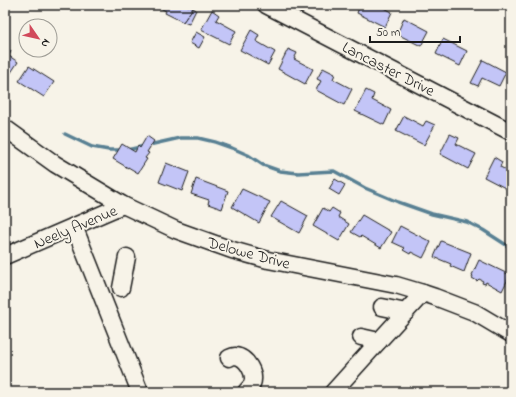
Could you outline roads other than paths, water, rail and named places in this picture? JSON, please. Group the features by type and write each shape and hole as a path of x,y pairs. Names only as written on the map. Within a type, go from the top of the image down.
{"street":[{"name":"Lancaster Drive","path":"266,5 511,132"},
{"name":"Delowe Drive","path":"5,128 55,164 123,205 176,230 232,250 268,260 396,285 435,296 474,312 511,334"},
{"name":"Neely Avenue","path":"5,256 123,205"},
{"path":"74,226 141,385"},
{"path":"121,288 127,257"},
{"path":"333,392 423,293"},
{"path":"382,307 406,312"},
{"path":"361,337 379,341"},
{"path":"229,358 236,356 243,358 253,372 252,383 246,392"}],"waterway":[{"path":"65,134 92,147 109,150 127,150 180,138 198,138 232,148 248,155 263,165 280,171 298,173 334,171 365,188 398,202 432,214 467,222 483,230 511,248"}]}
